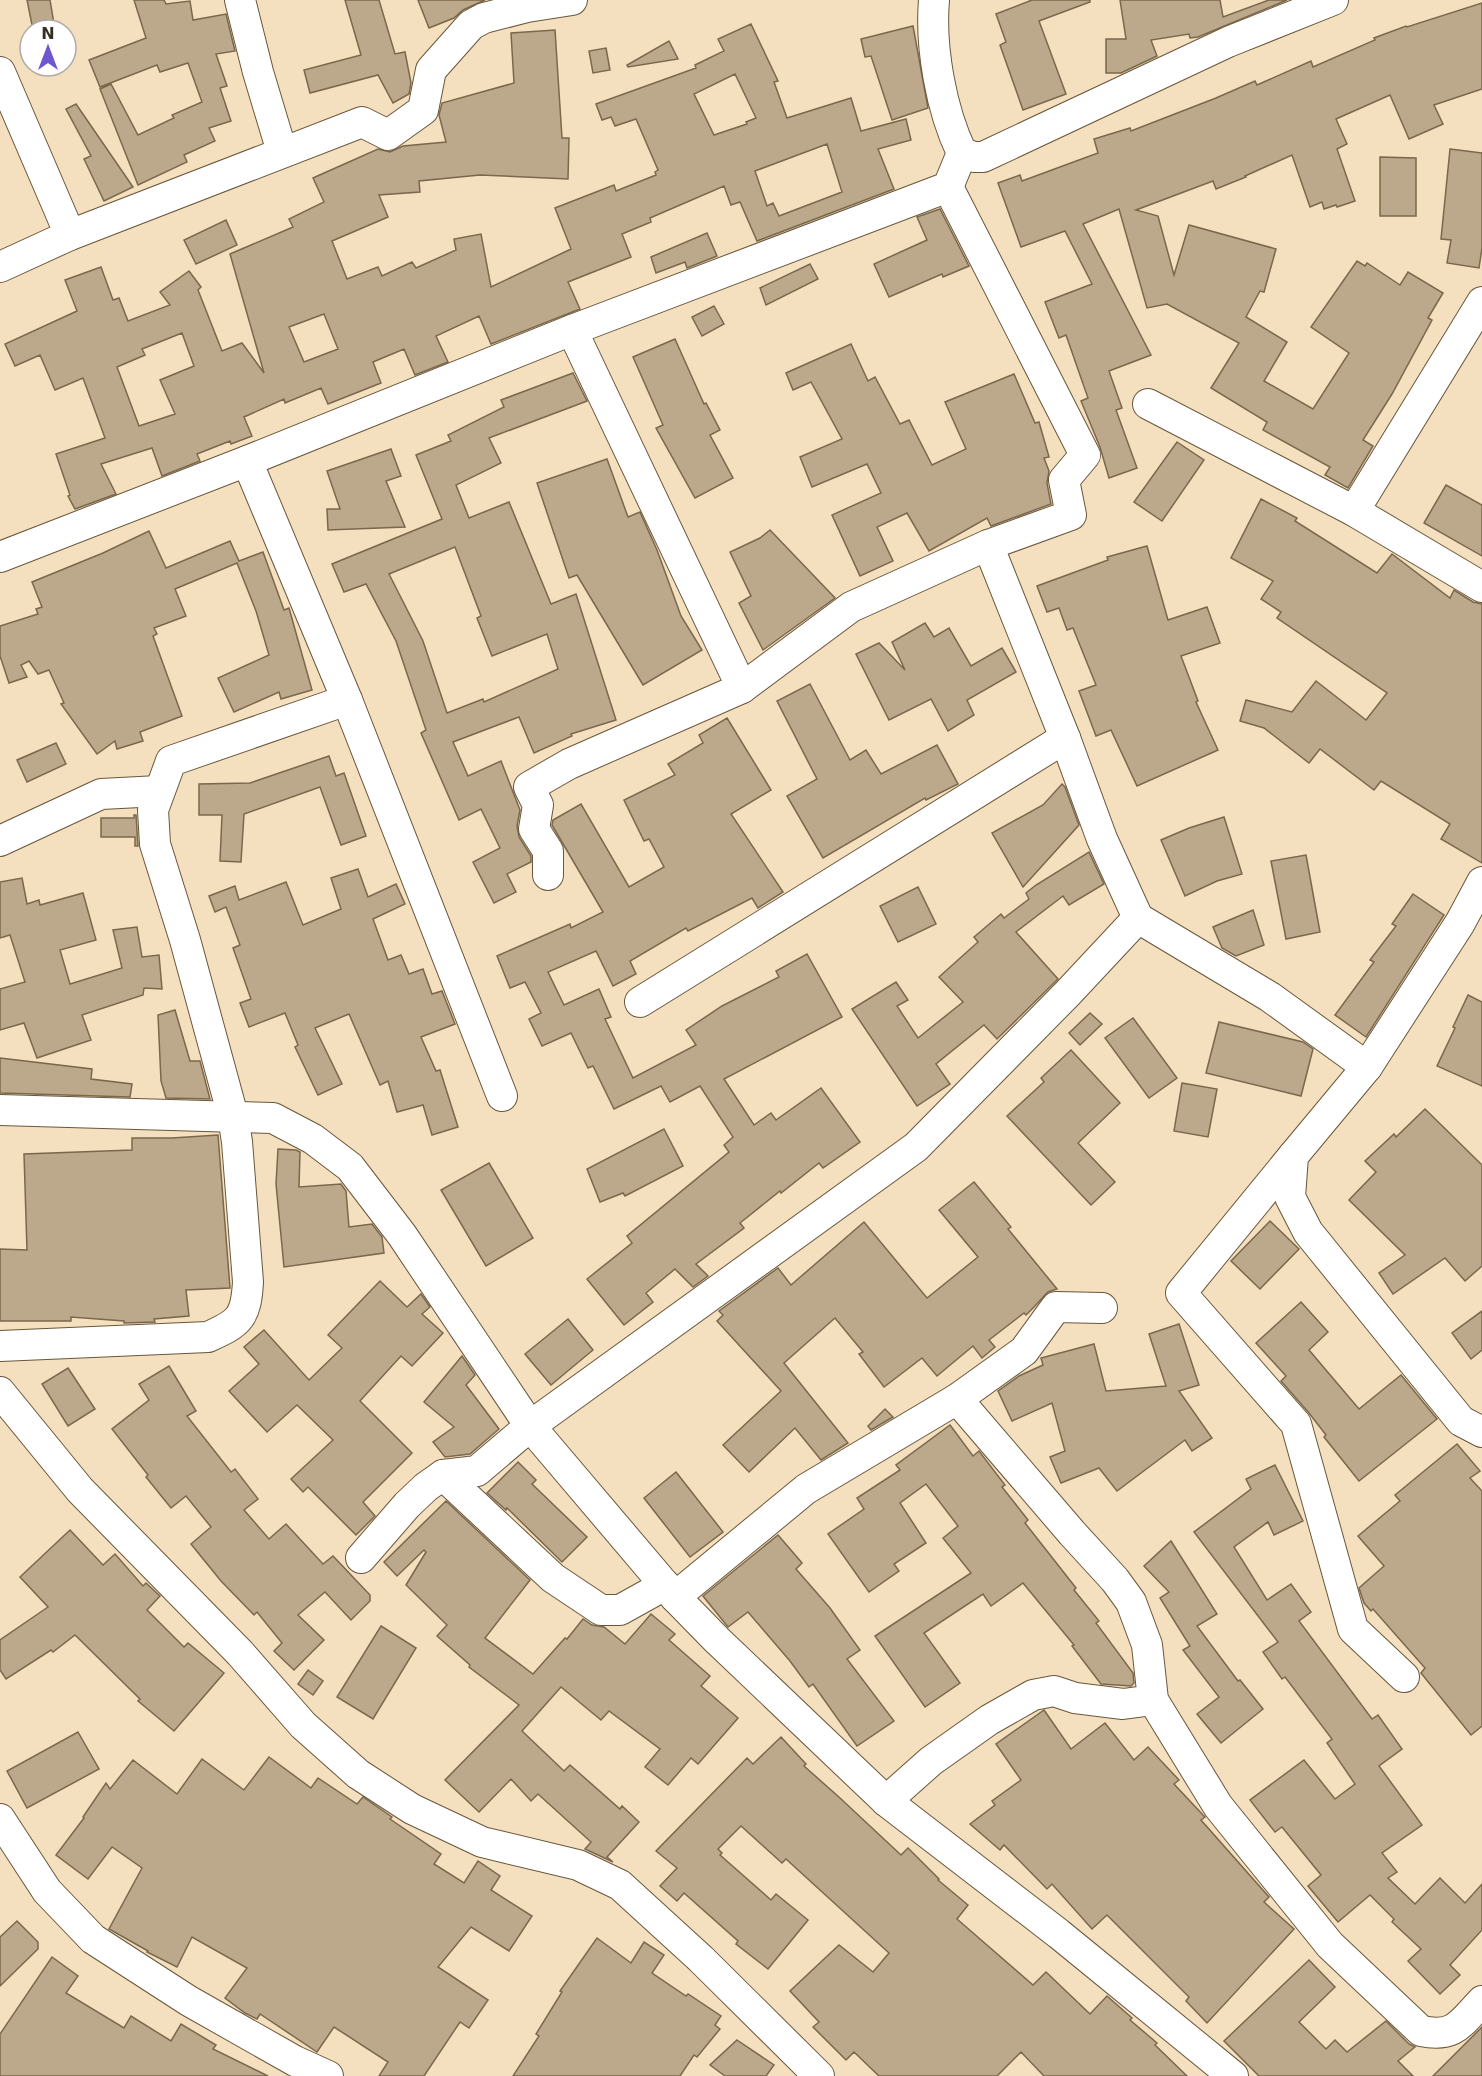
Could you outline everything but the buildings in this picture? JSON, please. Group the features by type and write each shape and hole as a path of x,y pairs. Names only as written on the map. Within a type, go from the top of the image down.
{"street":[{"path":"240,0 258,72 282,152"},
{"path":"0,267 70,235 362,122 388,135 423,110 431,70 471,25 484,18 527,7 572,0"},
{"path":"934,0 932,21 941,86 956,142 962,153 974,157 983,157 1228,42 1333,0"},
{"path":"0,72 70,235"},
{"path":"0,557 572,330 948,187 962,153"},
{"path":"548,875 548,851 534,828 538,804 530,787 569,764 742,688 851,607 988,545 1071,515 1064,480 1085,455 948,187"},
{"path":"1354,511 1482,302"},
{"path":"572,330 742,688"},
{"path":"1148,404 1354,511 1482,587"},
{"path":"246,461 347,700 502,1096"},
{"path":"988,545 1102,838 1138,918 1270,997 1366,1067"},
{"path":"0,1346 208,1337 237,1322 247,1304 248,1282 233,1116 185,940 155,844 153,810 171,761 347,700"},
{"path":"640,1002 1065,738"},
{"path":"0,841 101,795 159,790"},
{"path":"1404,1677 1353,1629 1296,1424 1180,1293 1366,1067 1460,923 1482,882"},
{"path":"361,1558 407,1505 426,1487 443,1475 477,1471 530,1426 916,1147 1067,994 1138,918"},
{"path":"0,1110 273,1118 313,1139 350,1167 402,1235 530,1426 670,1591 734,1657 886,1801 1059,1934 1233,2076"},
{"path":"1293,1156 1290,1197 1308,1232 1461,1421 1482,1432"},
{"path":"443,1475 554,1578 601,1610 620,1610 670,1591 806,1489 957,1399 1024,1351 1056,1307 1102,1308"},
{"path":"0,1392 80,1490 240,1653 303,1725 358,1774 412,1809 482,1842 578,1865 620,1885 701,1959 819,2076"},
{"path":"957,1399 1115,1580 1131,1602 1147,1646 1153,1700 1218,1806 1330,1944 1420,2031 1436,2034 1454,2030 1482,2001"},
{"path":"886,1801 931,1761 989,1720 1033,1695 1054,1691 1075,1698 1123,1704 1153,1700"},
{"path":"0,1819 47,1891 93,1939 189,2001 324,2075"}]}
